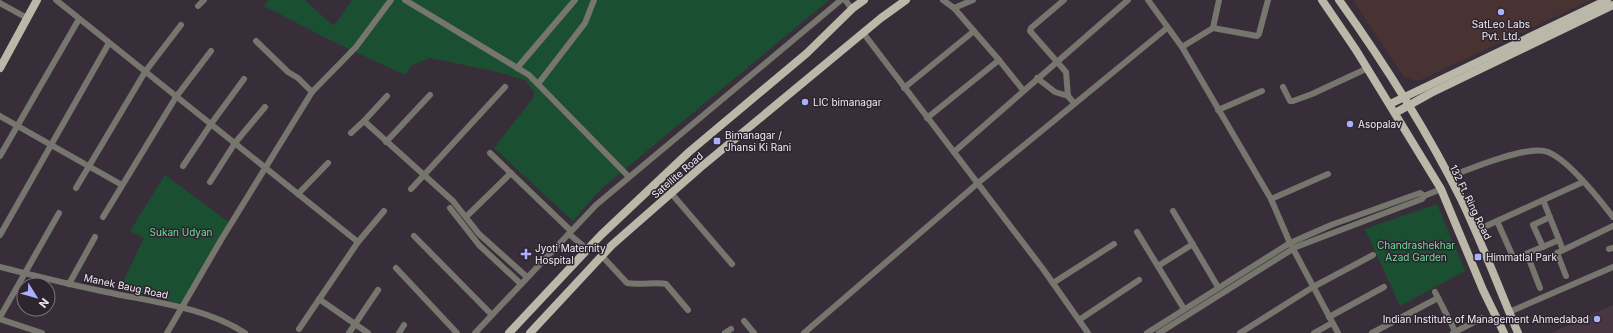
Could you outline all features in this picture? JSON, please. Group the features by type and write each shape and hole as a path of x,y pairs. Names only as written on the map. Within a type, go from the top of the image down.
{"main road":[{"path":"0,68 3,55 37,0"},
{"name":"Satellite Road","path":"509,333 587,249 689,152 808,53 852,9 864,0"},
{"name":"Satellite Road","path":"530,333 602,256 671,193 788,94 864,34 881,18 906,0"},
{"path":"1322,0 1368,68 1441,189 1483,290 1504,333"},
{"path":"1339,0 1404,96"},
{"path":"1390,104 1607,0"},
{"path":"1395,113 1613,5"},
{"name":"132 Ft. Ring Road","path":"1404,96 1449,177 1475,231 1518,333"}],"street":[{"path":"56,0 358,242"},
{"path":"198,6 204,0"},
{"path":"166,333 183,308 220,240 312,92 356,47 392,0"},
{"path":"404,0 529,75 630,177"},
{"path":"517,68 575,0"},
{"path":"538,84 585,23 594,0"},
{"path":"475,333 596,205 841,0"},
{"path":"845,0 852,9"},
{"path":"942,0 954,8 1023,90"},
{"path":"954,8 973,0"},
{"path":"1064,0 1031,28 1030,31 1058,60 1066,72 1068,96"},
{"path":"954,152 1023,90 1128,0"},
{"path":"1148,0 1182,48 1271,200 1291,246 1338,333"},
{"path":"1213,28 1220,0"},
{"path":"1182,48 1213,28 1257,36 1259,34 1268,0"},
{"path":"0,3 27,18"},
{"path":"0,156 79,18"},
{"path":"76,188 145,72 181,25"},
{"path":"804,333 978,183 1167,28"},
{"path":"904,88 974,31"},
{"path":"864,34 1053,283 1088,333"},
{"path":"256,41 288,72 298,78 312,92"},
{"path":"0,235 109,43"},
{"path":"103,217 176,97 210,52"},
{"path":"928,118 999,60"},
{"path":"1283,87 1290,101 1293,101 1312,94 1368,68"},
{"path":"1037,78 1055,92 1068,96 1074,103"},
{"path":"183,166 210,124 244,79"},
{"path":"411,189 505,87"},
{"path":"1218,110 1262,91"},
{"path":"351,133 387,96"},
{"path":"386,142 430,96"},
{"path":"210,182 235,144 265,107"},
{"path":"0,116 122,185"},
{"path":"364,121 453,201 479,234 527,277"},
{"path":"1449,177 1495,159 1532,151 1548,152 1583,182 1613,217"},
{"path":"490,153 587,249"},
{"path":"298,194 328,163"},
{"path":"469,214 511,173"},
{"path":"1271,200 1328,174"},
{"path":"1475,231 1583,182"},
{"path":"1147,333 1218,287 1291,246 1401,199 1420,193 1424,196 1441,189"},
{"path":"671,193 732,264"},
{"path":"1543,200 1563,250"},
{"path":"450,208 479,245 521,284"},
{"path":"299,329 358,242 384,211"},
{"path":"1173,211 1218,287"},
{"path":"42,333 0,318 59,213"},
{"path":"1543,246 1533,225 1550,217"},
{"path":"1497,221 1514,258 1559,240"},
{"path":"1566,276 1557,253 1613,226"},
{"path":"1137,232 1184,309"},
{"path":"69,284 96,236"},
{"path":"414,236 492,315"},
{"path":"1053,283 1114,244"},
{"path":"1158,266 1192,244"},
{"path":"1159,333 1291,246"},
{"path":"1527,254 1540,288"},
{"path":"1240,333 1313,287 1373,255"},
{"path":"602,256 627,283 654,285 662,283 666,284 688,310"},
{"name":"Manek Baug Road","path":"0,267 69,284 207,314 233,325 245,333"},
{"path":"1509,312 1613,267"},
{"path":"396,268 457,333"},
{"path":"1079,320 1139,280"},
{"path":"1314,333 1331,320 1384,287"},
{"path":"349,333 378,290"},
{"path":"1435,292 1454,332 1482,318"},
{"path":"1372,333 1438,298"},
{"path":"319,299 368,333"},
{"path":"744,321 754,333"},
{"path":"399,333 404,325"},
{"path":"725,333 730,328"}],"shaded area":[{"path":"1353,0 1591,0 1418,81 1404,77"},
{"name":"Indian Institute of Management Ahmedabad","path":"1613,305 1613,333 1551,333"}],"green space":[{"path":"269,0 305,0 332,25 335,24 352,0 829,0 601,189 573,221 494,148 533,98 534,92 525,80 498,72 430,58 412,65 405,75 334,42 264,6"},
{"name":"Sukan Udyan","path":"165,175 229,222 182,304 120,288 144,238 130,231"},
{"name":"Chandrashekhar Azad Garden","path":"1437,204 1465,271 1400,306 1365,229"}],"place":[{"name":"SatLeo Labs Pvt. Ltd.","path":"1501,12"},
{"name":"LIC bimanagar","path":"805,102"},
{"name":"Asopalav","path":"1350,124"},
{"name":"Bimanagar / Jhansi Ki Rani","path":"717,141"},
{"name":"Jyoti Maternity Hospital","path":"526,254"},
{"name":"Himmatlal Park","path":"1478,257"},
{"name":"Indian Institute of Management Ahmedabad","path":"1597,319"}]}
